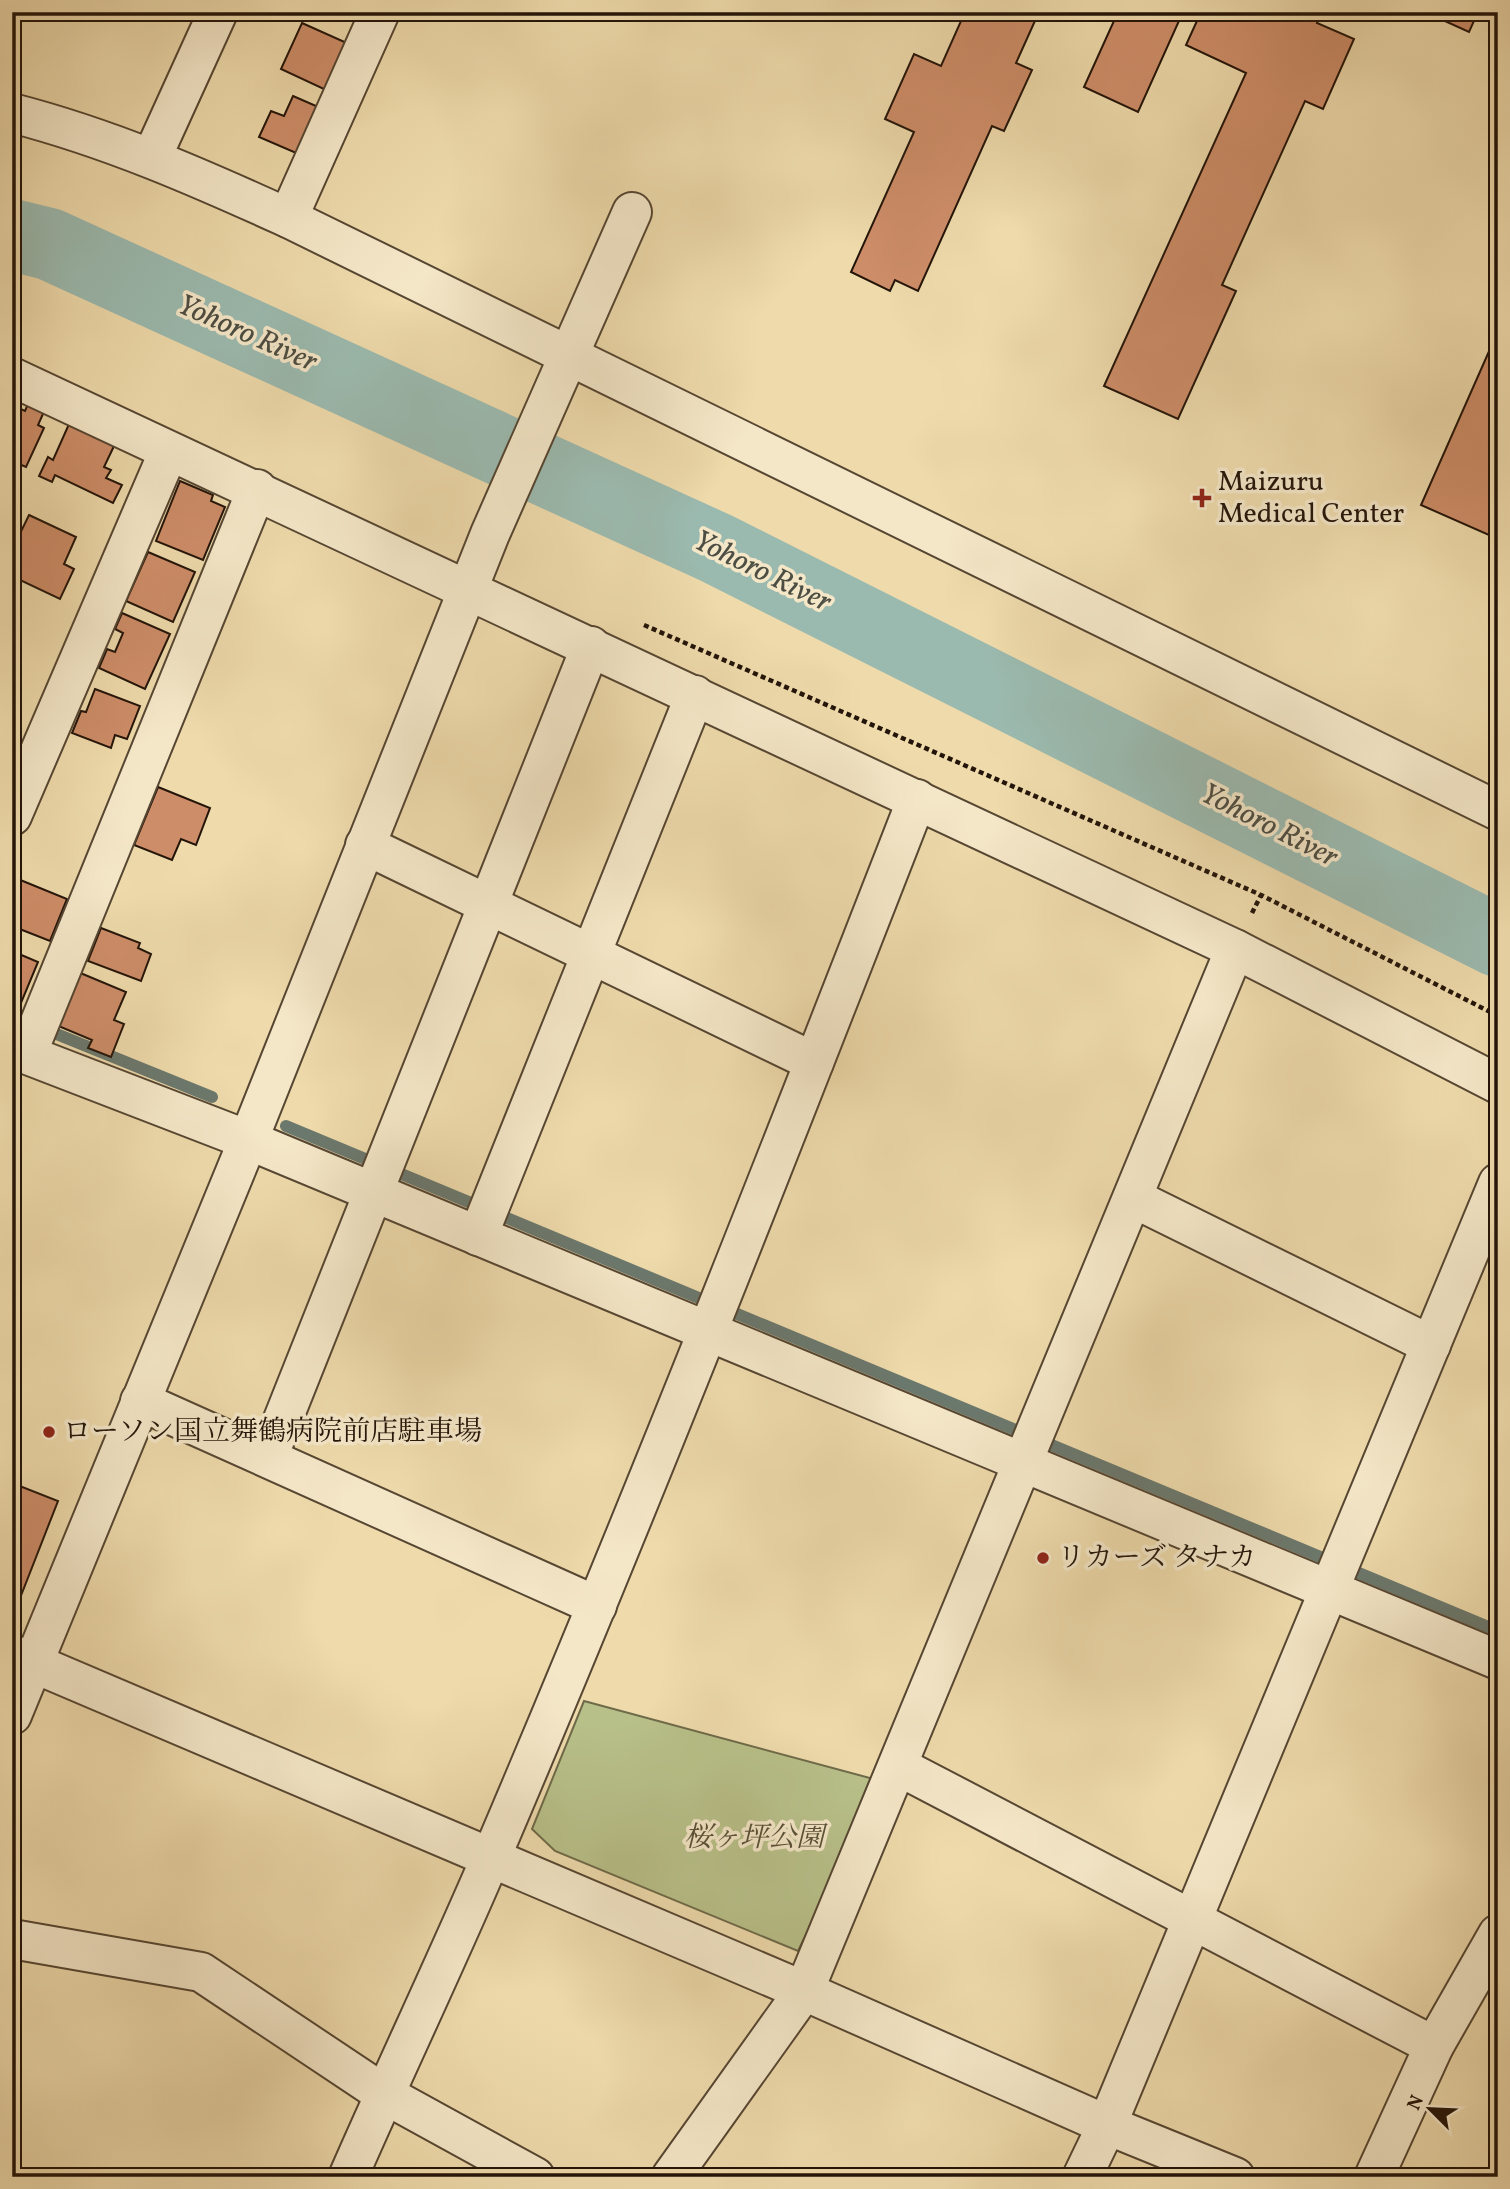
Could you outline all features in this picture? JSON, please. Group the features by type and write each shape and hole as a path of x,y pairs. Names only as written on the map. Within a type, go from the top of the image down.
{"street":[{"path":"152,157 218,12"},
{"path":"288,218 380,12"},
{"path":"12,113 57,124 152,157 288,218 1498,811"},
{"path":"12,1715 23,1659 141,1402 490,534 632,212"},
{"path":"12,377 168,453 257,489 1235,949 1498,1084"},
{"path":"12,816 168,453"},
{"path":"257,489 19,1052 247,1140 708,1328 1498,1660"},
{"path":"268,1457 591,646"},
{"path":"478,1236 695,695"},
{"path":"348,2177 490,1859 597,1606 726,1288 918,799"},
{"path":"365,845 814,1062"},
{"path":"671,2177 804,1991 1235,949"},
{"path":"1082,2177 1107,2125 1498,1183"},
{"path":"1133,1198 1431,1345"},
{"path":"141,1402 597,1606"},
{"path":"23,1659 804,1991 1107,2125 1235,2177"},
{"path":"898,1766 1434,2046"},
{"path":"1374,2177 1434,2046 1498,1934"},
{"path":"12,1939 201,1972 384,2094 535,2177"}],"path":[{"path":"636,621 1261,895 1498,1016"}],"green space":[{"name":"桜ヶ坪公園","path":"584,1701 881,1781 798,1951 555,1851 532,1829"}],"building":[{"path":"965,12 1039,12 1016,63 1032,70 1004,131 992,126 918,291 895,280 890,291 851,272 914,132 885,119 914,54 941,66"},
{"path":"1118,12 1183,12 1138,112 1084,87"},
{"path":"1201,12 1322,12 1317,23 1354,39 1323,109 1305,101 1222,285 1236,291 1178,419 1104,386 1246,73 1186,45"},
{"path":"1425,12 1478,12 1469,32"},
{"path":"302,23 349,44 328,91 281,69"},
{"path":"293,96 323,109 303,156 259,137 271,111 284,116"},
{"path":"1498,331 1498,539 1421,505"},
{"path":"31,397 47,405 38,425 44,428 26,467 12,461 12,405 25,411"},
{"path":"69,424 115,444 104,467 111,470 106,478 122,485 113,503 55,475 52,482 39,476 48,457 53,460"},
{"path":"180,481 213,495 211,501 225,507 203,560 156,541"},
{"path":"29,515 76,537 64,564 74,569 60,599 16,578 12,586 12,550"},
{"path":"148,552 195,572 173,622 126,601"},
{"path":"122,613 170,634 145,689 99,668 107,649 115,652 123,633 115,629"},
{"path":"95,689 140,706 127,739 115,735 111,748 72,733 81,711 86,712"},
{"path":"158,787 210,808 196,845 181,839 172,860 134,845"},
{"path":"13,877 67,899 50,941 12,926"},
{"path":"101,928 140,943 138,948 151,954 141,981 88,961"},
{"path":"12,951 38,962 16,1015 12,1013"},
{"path":"78,972 126,992 114,1020 124,1024 111,1057 88,1048 92,1040 56,1025"},
{"path":"12,1483 58,1501 13,1616 12,1616"}],"waterway":[{"name":"Yohoro River","path":"12,235 49,244 716,548 1498,941"},
{"path":"12,1016 212,1097"},
{"path":"286,1126 1498,1631"}],"place":[{"name":"Maizuru Medical Center","path":"1202,498"},
{"name":"ローソン国立舞鶴病院前店駐車場","path":"49,1432"},
{"name":"リカーズ タナカ","path":"1043,1558"}]}
